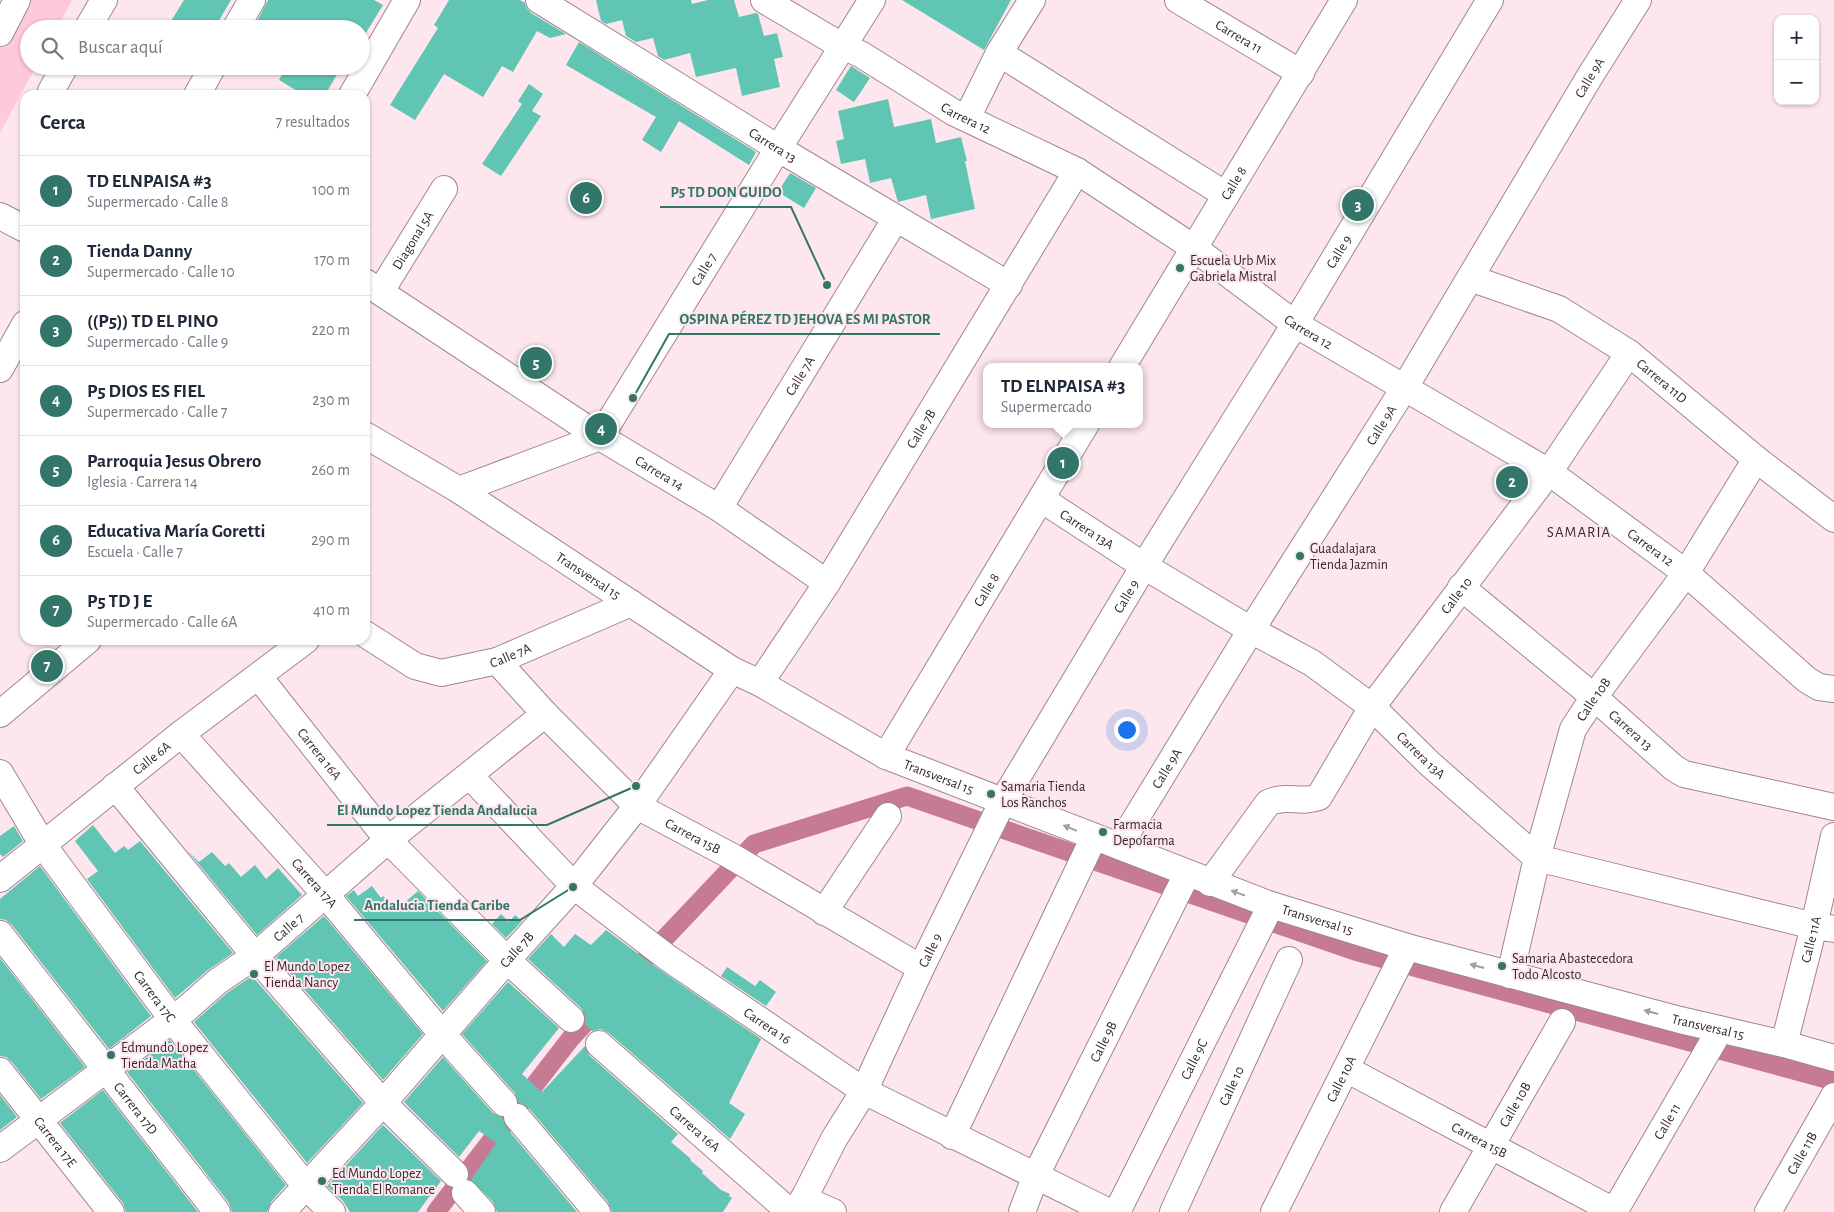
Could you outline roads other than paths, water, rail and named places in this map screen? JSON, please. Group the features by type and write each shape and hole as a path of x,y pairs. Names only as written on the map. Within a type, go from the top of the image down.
{"street":[{"path":"0,33 17,0"},
{"path":"92,20 104,0"},
{"path":"240,20 252,0"},
{"path":"370,64 407,0"},
{"name":"Carrera 13","path":"539,0 896,218 1009,284"},
{"name":"Carrera 12","path":"764,0 849,37 862,55 953,112 1077,171 1194,248 1295,324 1549,472 1686,573 1807,680 1819,686 1834,689"},
{"path":"967,118 999,53 1032,0"},
{"name":"Calle 8","path":"1124,363 1344,0"},
{"name":"Calle 9","path":"797,1208 834,1139 864,1091 921,968 1000,807 1144,566 1295,324 1490,0"},
{"name":"Calle 9A","path":"1119,846 1252,630 1406,387 1590,76 1638,0"},
{"name":"Carrera 11","path":"1182,1 1301,73"},
{"name":"Calle 7","path":"600,437 870,3"},
{"path":"999,53 1226,195"},
{"path":"52,90 60,75"},
{"path":"200,90 209,75"},
{"path":"355,90 364,75"},
{"name":"Calle 7B","path":"760,683 828,583 1077,171"},
{"name":"Diagonal 5A","path":"373,286 444,189"},
{"path":"0,216 20,226"},
{"name":"Calle 7A","path":"720,508 896,218"},
{"name":"Carrera 11D","path":"1470,278 1559,309 1629,353 1756,458 1834,519"},
{"name":"Carrera 14","path":"373,286 600,437 720,508 828,583"},
{"path":"0,369 20,333"},
{"name":"Calle 10","path":"1268,803 1277,798 1311,800 1319,797 1372,707 1549,472 1629,353"},
{"name":"Calle 8","path":"886,756 1084,428"},
{"name":"Transversal 15","path":"370,437 459,490 732,670 760,683 886,756 1000,807 1086,853 1119,846 1189,884 1267,915 1402,957 1510,975 1712,1043 1784,1044 1834,1058"},
{"path":"459,490 600,437"},
{"name":"Calle 10B","path":"1510,975 1537,858 1573,729 1594,697 1686,573 1756,458"},
{"name":"Carrera 13A","path":"1041,499 1144,566 1312,663 1372,707 1430,764 1537,858 1824,928"},
{"name":"Carrera 13","path":"1462,587 1594,697 1674,768 1684,774 1834,807"},
{"name":"Calle 7A","path":"370,637 415,666 441,674 497,661 631,602"},
{"path":"0,714 82,645"},
{"name":"Calle 6A","path":"0,879 181,734 300,645"},
{"name":"Carrera 15B","path":"497,661 545,714 637,806 738,860 921,968"},
{"name":"Calle 7B","path":"282,1212 383,1103 506,960 574,886 637,806 732,670"},
{"name":"Carrera 16A","path":"259,677 388,840 506,960 571,1019"},
{"name":"Calle 7","path":"0,1149 186,1010 218,981 255,956 388,840 545,714"},
{"name":"Carrera 17A","path":"181,734 325,894 442,1034 511,1110 596,1212"},
{"name":"Carrera 17C","path":"0,772 43,845 172,1020 305,1185 332,1212"},
{"name":"Carrera 16","path":"470,776 574,886 668,958 864,1091 1109,1212"},
{"path":"115,786 255,956 383,1103 467,1193"},
{"name":"Calle 9B","path":"1022,1212 1036,1175 1189,884 1268,803"},
{"path":"824,912 888,816"},
{"name":"Calle 11A","path":"1784,1044 1824,928 1834,836"},
{"path":"952,1136 1086,853"},
{"name":"Calle 9C","path":"1117,1212 1267,915"},
{"name":"Carrera 17D","path":"0,934 217,1212"},
{"name":"Calle 10A","path":"1274,1212 1402,957"},
{"name":"Calle 10","path":"1173,1212 1289,960"},
{"name":"Calle 10B","path":"1453,1212 1562,1022"},
{"name":"Calle 11","path":"1614,1212 1712,1043"},
{"name":"Carrera 16A","path":"599,1044 797,1208 833,1212"},
{"name":"Carrera 15B","path":"1346,1069 1614,1212"},
{"name":"Carrera 17E","path":"0,1071 111,1212"},
{"name":"Calle 11B","path":"1768,1212 1834,1096"}],"waterway":[{"path":"647,957 754,844 907,796 1355,951 1834,1081"},
{"path":"436,1212 571,1038 603,1004"}],"place":[{"name":"Educativa María Goretti","path":"586,198"},
{"name":"((P5)) TD EL PINO","path":"1358,205"},
{"name":"Escuela Urb Mix Gabriela Mistral","path":"1180,268"},
{"name":"P5 TD DON GUIDO","path":"827,285"},
{"name":"Parroquia Jesus Obrero","path":"536,363"},
{"name":"OSPINA PÉREZ TD JEHOVA ES MI PASTOR","path":"633,398"},
{"name":"P5 DIOS ES FIEL","path":"601,429"},
{"name":"TD ELNPAISA #3","path":"1063,463"},
{"name":"Tienda Danny","path":"1512,482"},
{"name":"Guadalajara Tienda Jazmin","path":"1300,556"},
{"name":"P5 TD J E","path":"47,666"},
{"name":"El Mundo Lopez Tienda Andalucia","path":"636,786"},
{"name":"Samaria Tienda Los Ranchos","path":"991,794"},
{"name":"Farmacia Depofarma","path":"1103,832"},
{"name":"Andalucia Tienda Caribe","path":"573,887"},
{"name":"Samaria Abastecedora Todo Alcosto","path":"1502,966"},
{"name":"El Mundo Lopez Tienda Nancy","path":"254,974"},
{"name":"Edmundo Lopez Tienda Matha","path":"111,1055"},
{"name":"Ed Mundo Lopez Tienda El Romance","path":"322,1181"}],"district":[{"name":"SAMARIA","path":"1579,532"}]}
